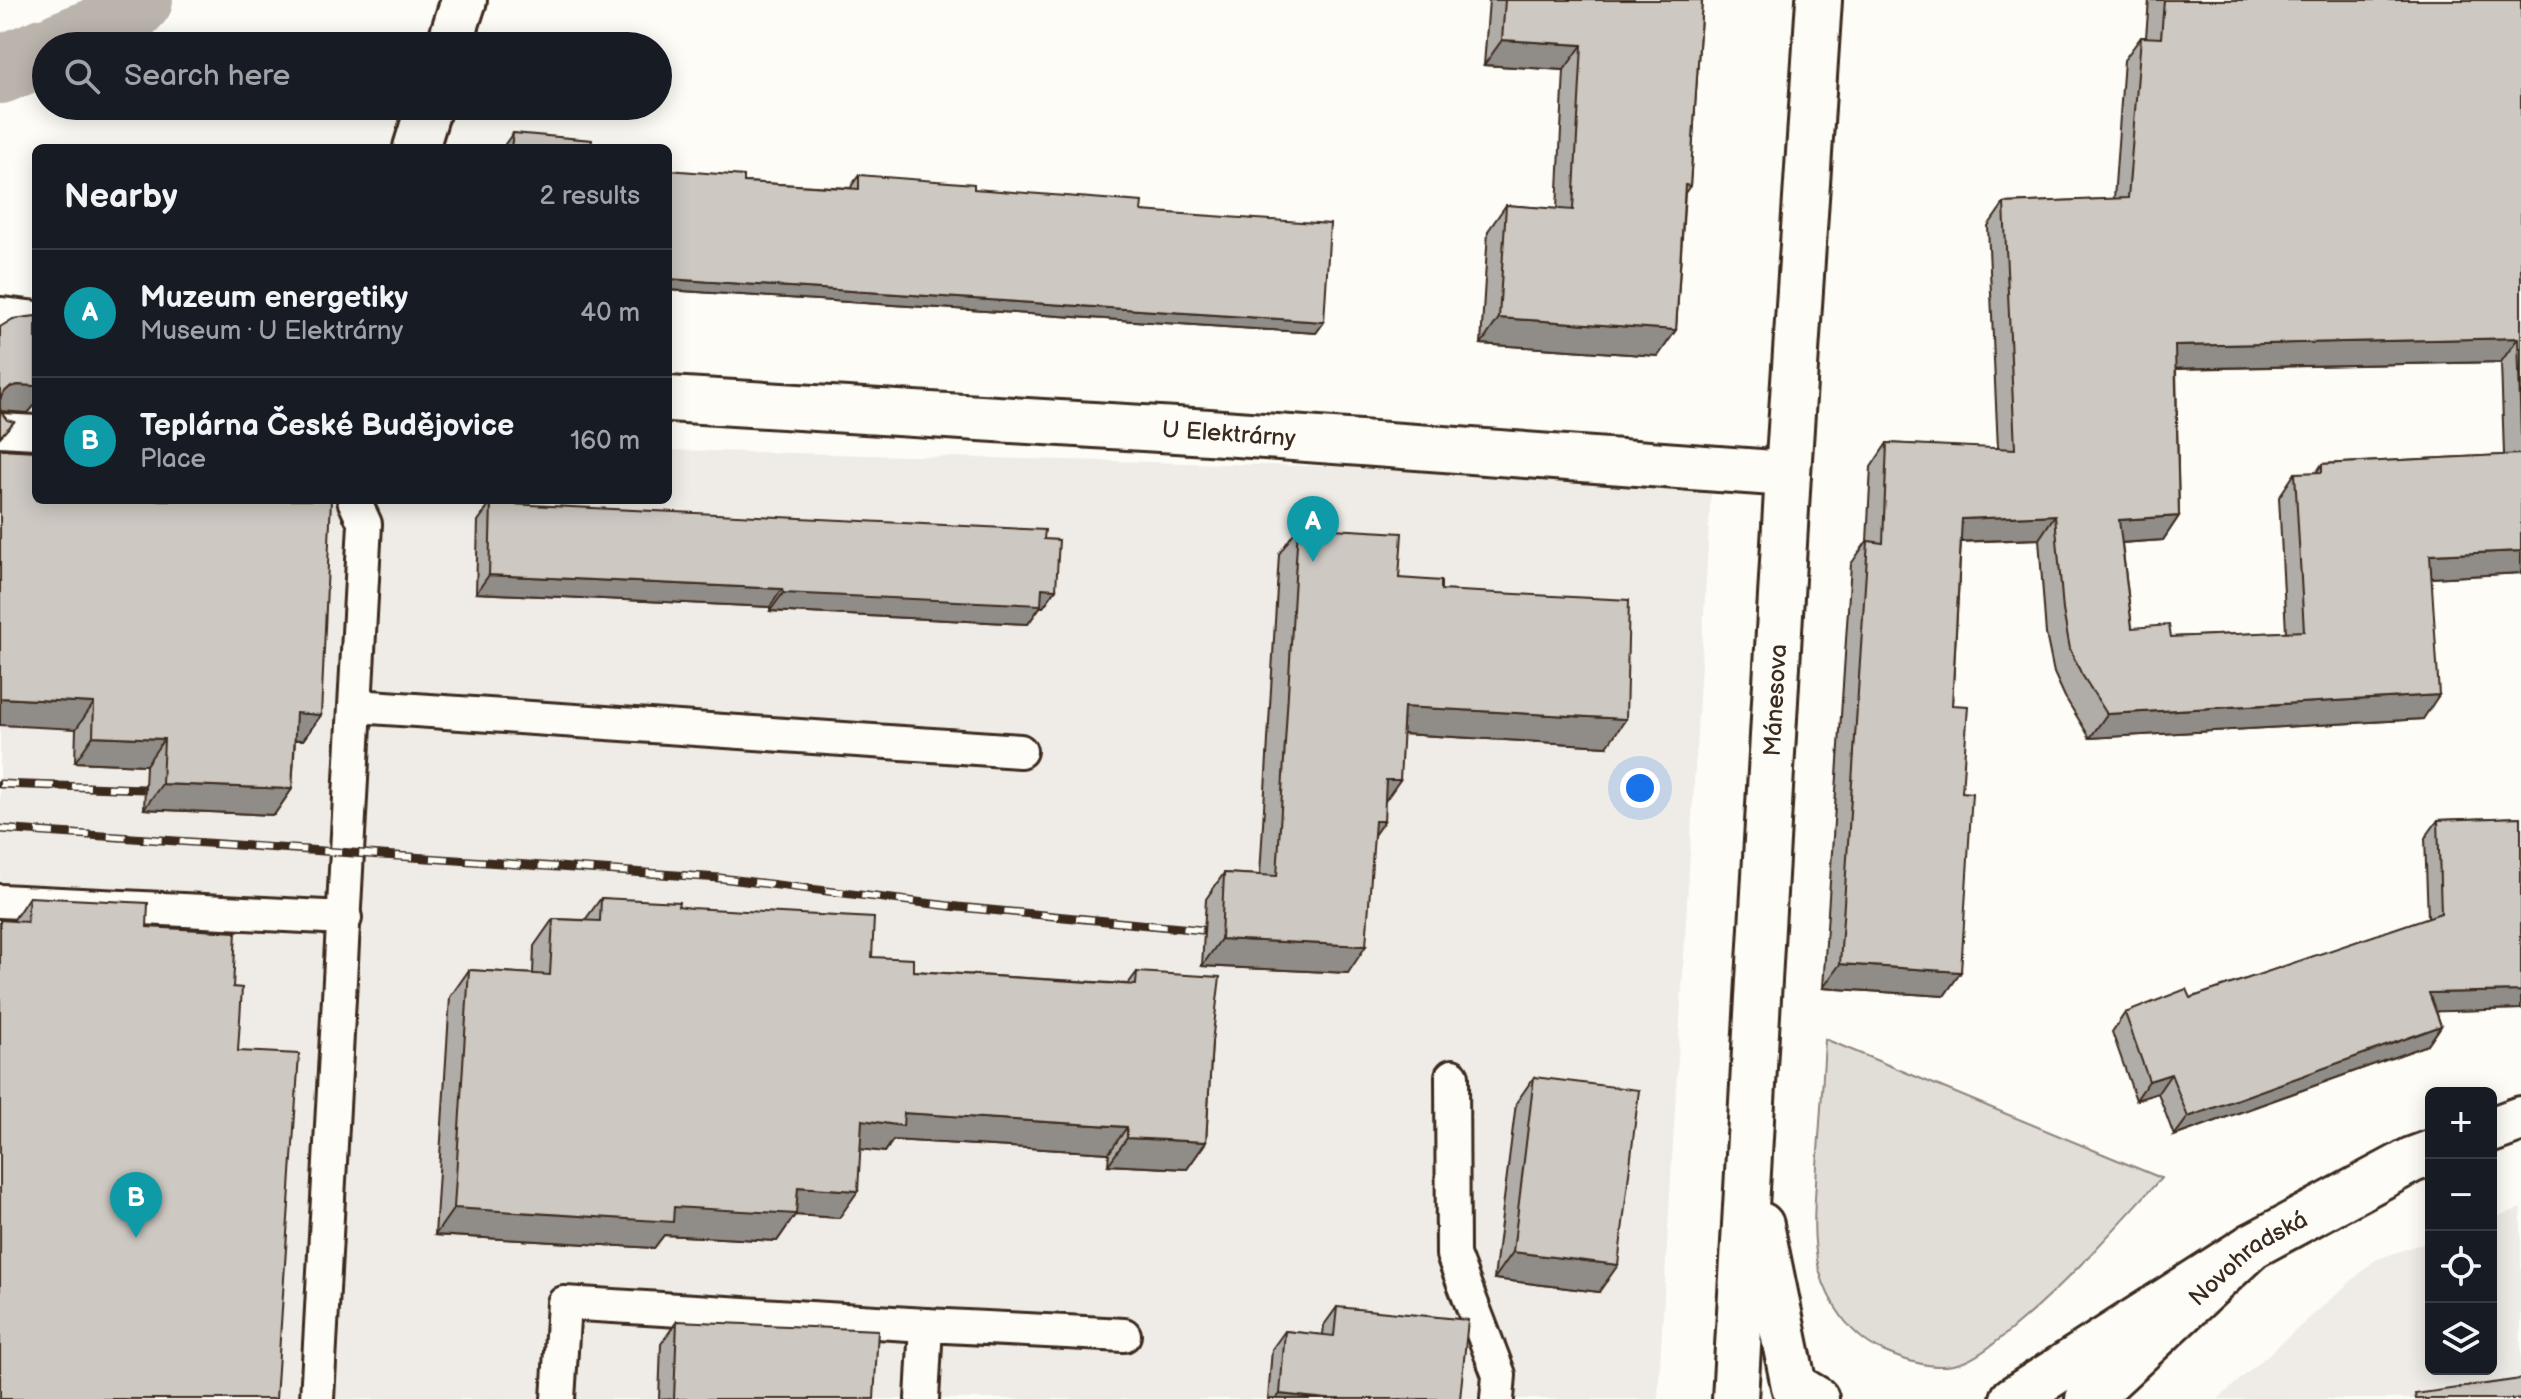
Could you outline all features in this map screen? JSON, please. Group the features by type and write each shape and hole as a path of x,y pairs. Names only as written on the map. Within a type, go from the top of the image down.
{"main road":[{"path":"454,32 464,0"},
{"name":"Mánesova","path":"1735,1399 1788,474 1819,0"},
{"path":"417,144 425,120"},
{"name":"U Elektrárny","path":"672,399 1209,432 1788,474"},
{"path":"2497,1128 2521,1119"},
{"name":"Novohradská","path":"2088,1399 2252,1246 2425,1155"},
{"path":"1749,1163 1794,1386 1816,1399"},
{"path":"2013,1399 2252,1246"}],"lane":[{"path":"0,314 32,318"},
{"path":"0,430 32,432"},
{"path":"317,1399 365,524 356,504"},
{"path":"356,706 1020,751"},
{"path":"0,901 345,918"},
{"path":"1452,1076 1453,1255 1499,1375 1497,1399"},
{"path":"558,1399 564,1303 1124,1335"},
{"path":"922,1399 926,1325"}],"shaded area":[{"path":"0,311 32,314 32,504 672,504 672,450 1712,476 1658,1399 0,1399"},
{"path":"1825,1039 2161,1178 2067,1278 1997,1342 1979,1354 1961,1363 1942,1366 1912,1362 1885,1352 1862,1338 1843,1318 1828,1294 1819,1269 1814,1231"},
{"path":"2521,1208 2521,1399 2218,1399 2375,1260 2425,1242 2425,1375 2497,1375 2497,1216"}],"building":[{"path":"1505,0 1702,0 1690,186 1685,185 1676,330 1499,318 1506,205 1573,210 1582,45 1502,40"},
{"path":"2164,0 2521,0 2521,436 2518,338 2175,346 2179,516 2119,520 2132,628 2169,625 2171,637 2304,631 2295,473 2322,472 2322,464 2521,454 2521,551 2430,555 2439,695 2107,714 2070,649 2063,610 2055,515 1962,519 1952,705 1968,706 1962,792 1972,793 1961,972 1840,964 1868,541 1883,543 1887,443 2015,449 2004,203 2128,198 2141,37 2161,38"},
{"path":"513,133 592,140 592,144 512,144"},
{"path":"672,170 744,176 744,182 859,189 859,175 974,184 974,189 1142,202 1141,211 1330,224 1324,322 672,279"},
{"path":"32,317 32,386 10,387 0,400 0,327 13,319"},
{"path":"0,408 7,420 14,422 0,437"},
{"path":"0,449 32,451 32,504 331,504 321,715 296,713 292,789 162,784 164,739 93,736 94,703 0,698"},
{"path":"491,504 1045,530 1044,539 1059,540 1056,589 1042,588 1041,605 489,575"},
{"path":"1298,527 1402,533 1399,578 1441,581 1441,590 1629,600 1626,719 1404,707 1400,780 1386,780 1384,821 1375,821 1366,946 1221,939 1224,873 1277,876"},
{"path":"2521,817 2521,991 2429,993 2441,1026 2188,1117 2171,1074 2149,1081 2125,1013 2186,989 2190,998 2441,913 2438,820"},
{"path":"29,897 148,903 147,927 236,932 233,987 242,988 238,1051 299,1054 276,1399 0,1399 0,920 27,922"},
{"path":"601,898 679,902 678,906 691,908 874,918 872,957 913,959 913,971 1136,985 1137,972 1220,977 1212,1042 1206,1142 1127,1138 1127,1127 904,1113 903,1126 862,1120 858,1191 798,1187 796,1214 674,1207 673,1222 454,1208 469,970 550,975 553,919 600,921"},
{"path":"1534,1077 1639,1090 1618,1265 1513,1252"},
{"path":"1337,1307 1468,1320 1460,1399 1327,1399 1280,1394 1285,1331 1334,1336"},
{"path":"677,1321 878,1330 874,1399 674,1399"},
{"path":"2521,1379 2521,1399 2416,1399 2415,1394"}],"waterway":[{"path":"95,32 117,23 139,0"},
{"path":"0,70 32,57"}],"railway":[{"path":"0,784 144,789"},
{"path":"0,829 720,878 958,907 1202,930"}],"place":[{"name":"Muzeum energetiky","path":"1313,562"},
{"name":"Teplárna České Budějovice","path":"136,1238"}]}
